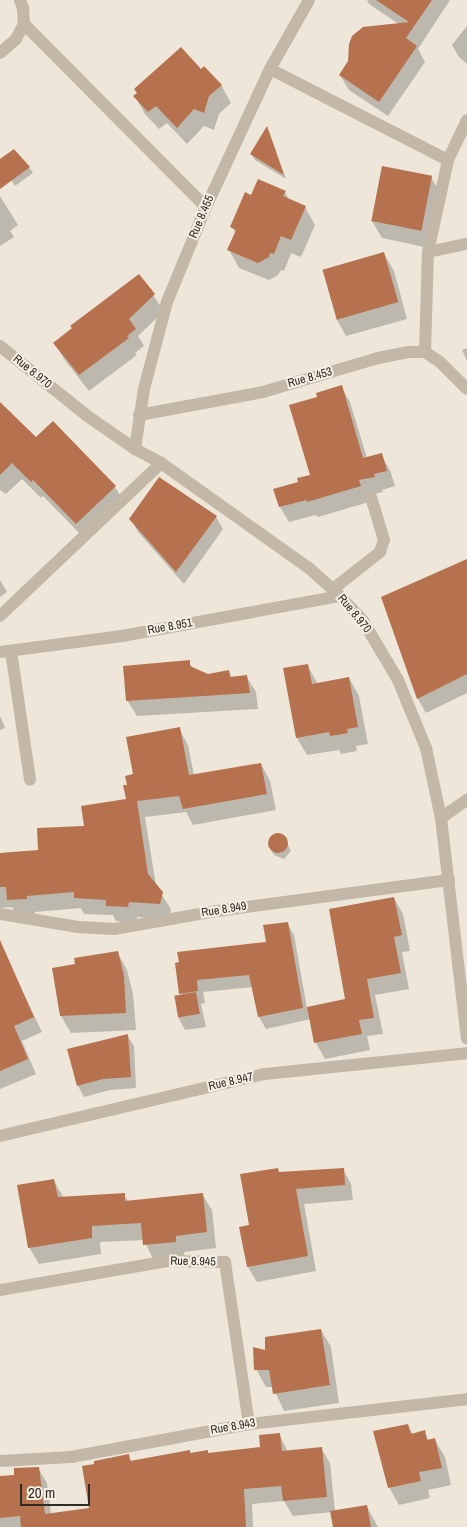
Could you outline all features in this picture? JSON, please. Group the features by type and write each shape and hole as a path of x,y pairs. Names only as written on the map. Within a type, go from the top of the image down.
{"street":[{"path":"0,53 16,40 24,24 23,8 20,0"},
{"name":"Rue 8.455","path":"135,448 138,415 168,302 206,207 270,69 309,0"},
{"path":"24,24 206,207"},
{"path":"270,69 448,160"},
{"path":"467,120 448,160 428,252 425,352 440,362 467,389"},
{"path":"428,252 467,244"},
{"name":"Rue 8.970","path":"0,346 86,415 161,463 309,568 336,592 362,621 398,680 426,748 441,818 464,975 467,1038"},
{"name":"Rue 8.453","path":"138,415 263,392 378,358 410,352 425,352"},
{"path":"0,616 161,463"},
{"path":"336,592 380,552 384,540 371,497"},
{"name":"Rue 8.951","path":"6,651 122,636 336,592"},
{"path":"6,651 30,780"},
{"path":"441,818 467,800"},
{"name":"Rue 8.949","path":"0,914 78,927 114,929 217,911 449,880"},
{"name":"Rue 8.947","path":"0,1136 265,1074 467,1052"},
{"name":"Rue 8.945","path":"0,1290 168,1261 224,1262 249,1424"},
{"name":"Rue 8.943","path":"0,1461 70,1457 249,1424 467,1399"}],"building":[{"path":"376,0 432,0 406,38 417,46 379,102 339,75 348,61 349,44 352,36 363,27 409,22"},
{"path":"181,47 201,69 204,66 222,85 209,96 204,113 194,109 177,128 156,106 148,112 133,96 137,93 134,89"},
{"path":"267,126 284,175 250,154"},
{"path":"14,149 30,167 0,189 0,159"},
{"path":"382,166 432,176 421,231 371,221"},
{"path":"258,179 286,191 283,196 306,206 291,240 281,236 274,254 270,253 269,257 258,263 227,250 236,230 230,227 245,192 251,195"},
{"path":"384,252 398,302 337,320 322,270"},
{"path":"139,274 155,294 129,319 136,329 127,336 129,338 79,375 53,343 72,328 70,326"},
{"path":"342,385 363,458 382,453 387,471 374,474 375,477 359,480 361,486 307,502 307,500 279,507 273,489 298,482 297,478 310,475 289,405 317,397 316,393"},
{"path":"0,402 36,437 53,421 116,486 76,524 33,480 31,482 12,463 0,475"},
{"path":"159,477 217,516 176,572 129,519"},
{"path":"467,559 467,674 417,699 381,597"},
{"path":"190,660 190,666 208,674 229,670 230,677 247,675 250,693 126,701 123,666"},
{"path":"308,664 312,684 349,677 358,727 347,729 348,733 330,736 329,732 296,738 283,668"},
{"path":"180,727 189,775 261,763 267,794 183,809 179,796 137,801 148,874 163,892 160,904 129,902 128,907 106,906 106,900 74,898 74,892 27,896 27,899 7,900 6,887 0,887 0,853 38,850 37,828 84,826 81,806 126,799 123,785 127,785 125,776 133,774 126,737"},
{"path":"274,833 282,833 288,839 288,847 282,853 274,853 268,847 268,839"},
{"path":"394,897 402,935 394,937 401,973 367,979 374,1018 359,1020 362,1034 314,1043 307,1007 345,999 329,909"},
{"path":"288,922 303,1008 258,1017 249,975 197,980 198,991 179,994 175,963 179,962 177,952 266,942 263,925"},
{"path":"0,940 34,1017 14,1026 28,1059 0,1071"},
{"path":"118,951 124,976 126,1013 60,1016 52,968 75,964 74,958"},
{"path":"196,992 200,1014 178,1017 174,996"},
{"path":"128,1034 131,1077 103,1079 77,1086 67,1049"},
{"path":"278,1168 279,1172 344,1168 345,1185 296,1189 308,1256 247,1267 239,1227 249,1225 240,1174"},
{"path":"54,1179 58,1197 125,1193 125,1201 203,1193 207,1232 176,1236 176,1242 143,1245 141,1223 92,1226 92,1238 28,1248 17,1185"},
{"path":"321,1329 330,1385 273,1394 269,1370 254,1370 253,1347 265,1350 265,1337"},
{"path":"408,1424 411,1434 425,1430 427,1440 435,1438 442,1468 419,1472 421,1481 388,1488 373,1431"},
{"path":"280,1433 282,1451 322,1447 327,1497 283,1501 281,1486 244,1489 246,1527 21,1527 20,1516 0,1518 0,1476 14,1475 14,1468 39,1467 45,1514 89,1508 82,1466 94,1464 94,1461 129,1454 130,1461 190,1450 190,1453 208,1450 208,1453 260,1447 259,1435"},
{"path":"367,1505 371,1527 333,1527 330,1511"}]}
